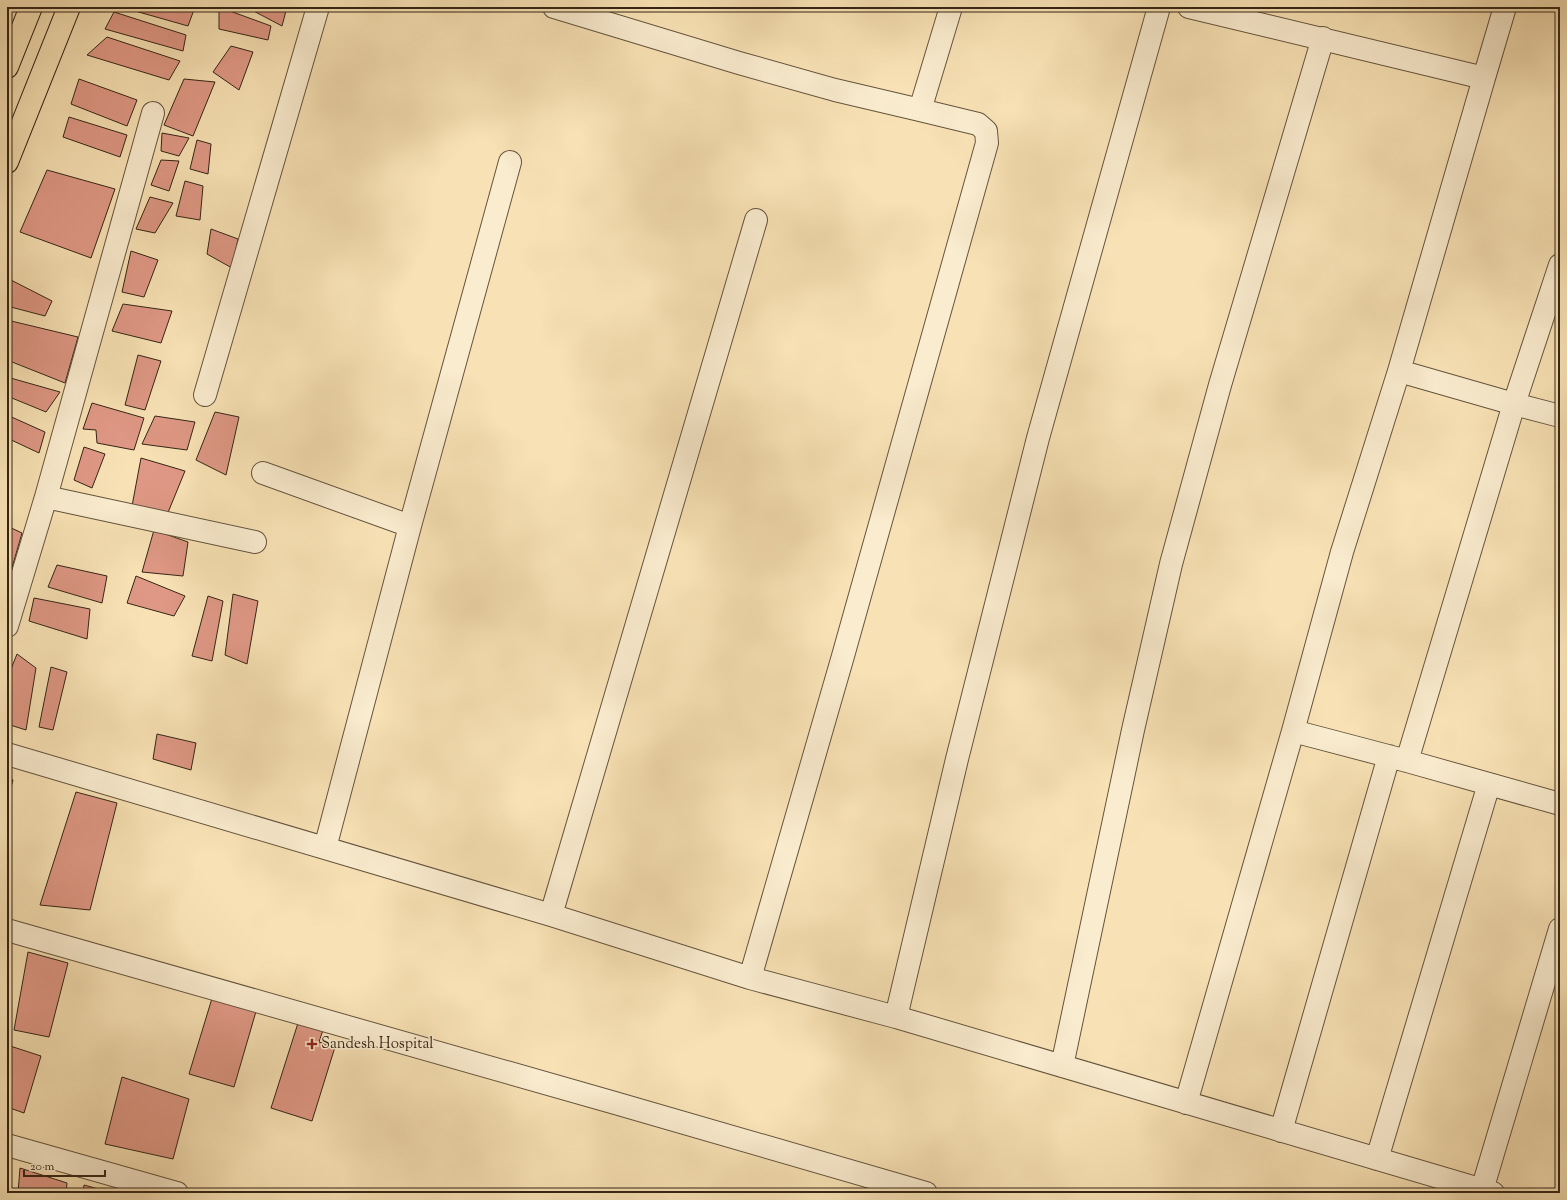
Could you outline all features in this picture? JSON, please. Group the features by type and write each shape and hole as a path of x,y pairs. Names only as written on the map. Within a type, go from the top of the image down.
{"main road":[{"path":"7,67 31,7"},
{"path":"7,162 69,7"}],"street":[{"path":"205,395 318,7"},
{"path":"554,7 739,63 835,90 978,124 986,131 987,144 750,978"},
{"path":"920,110 951,7"},
{"path":"896,1017 957,759 1038,438 1159,7"},
{"path":"1189,7 1222,11 1484,78"},
{"path":"1186,1103 1293,731 1342,552 1399,371 1505,7"},
{"path":"1062,1066 1133,730 1171,564 1220,385 1323,38"},
{"path":"7,626 46,497 153,113"},
{"path":"325,848 410,526 510,162"},
{"path":"551,915 756,220"},
{"path":"1282,1131 1398,758 1560,265"},
{"path":"1399,371 1560,416"},
{"path":"263,473 410,526"},
{"path":"46,497 255,542"},
{"path":"1293,731 1398,758 1560,804"},
{"path":"7,754 551,915 750,978 896,1017 1488,1191 1560,929"},
{"path":"1377,1159 1489,784"},
{"path":"7,930 509,1072 926,1193"},
{"path":"7,1145 177,1193"}],"building":[{"path":"121,7 195,7 188,26"},
{"path":"219,7 271,26 268,40 219,29"},
{"path":"246,7 287,7 282,26"},
{"path":"114,12 186,35 183,51 105,29"},
{"path":"107,37 180,61 169,80 87,55"},
{"path":"231,46 253,52 239,90 213,72"},
{"path":"79,79 137,100 127,126 71,104"},
{"path":"184,79 215,82 193,136 164,125"},
{"path":"69,117 127,135 120,157 63,137"},
{"path":"162,133 189,138 179,156 161,151"},
{"path":"197,140 211,144 208,174 190,169"},
{"path":"161,160 179,161 169,191 151,185"},
{"path":"47,170 115,189 91,258 20,232"},
{"path":"185,181 203,186 200,220 176,216"},
{"path":"150,197 173,203 155,233 136,229"},
{"path":"211,229 238,239 232,268 207,254"},
{"path":"131,251 158,260 144,297 122,292"},
{"path":"7,278 52,301 45,316 7,306"},
{"path":"123,304 172,311 161,343 112,331"},
{"path":"7,320 78,337 65,383 7,360"},
{"path":"138,355 161,361 145,410 125,405"},
{"path":"7,377 60,392 46,412 7,396"},
{"path":"92,403 144,418 134,450 97,443 96,430 83,429"},
{"path":"215,412 239,417 226,475 196,460"},
{"path":"7,415 45,432 39,453 7,438"},
{"path":"155,416 195,422 187,450 142,444"},
{"path":"84,447 105,454 92,488 74,480"},
{"path":"141,458 185,471 167,515 132,506"},
{"path":"7,526 22,533 7,585"},
{"path":"154,530 188,542 183,576 142,572"},
{"path":"57,565 107,576 102,603 48,587"},
{"path":"136,576 185,596 174,616 127,603"},
{"path":"233,594 258,601 247,664 225,655"},
{"path":"208,596 223,601 212,661 192,656"},
{"path":"34,598 90,609 87,639 29,621"},
{"path":"17,654 36,668 26,730 7,724 7,679"},
{"path":"51,667 67,672 53,730 39,727"},
{"path":"157,734 196,743 191,770 153,759"},
{"path":"7,777 13,780 7,801"},
{"path":"76,792 117,803 90,910 40,905"},
{"path":"28,952 68,963 49,1037 14,1030"},
{"path":"213,995 257,1008 234,1087 189,1074"},
{"path":"298,1023 323,1030 319,1042 335,1047 312,1121 271,1108"},
{"path":"7,1045 41,1056 24,1113 7,1107"},
{"path":"122,1077 189,1099 173,1159 105,1144"},
{"path":"20,1168 67,1183 66,1193 18,1193"},
{"path":"84,1185 113,1193 83,1193"}],"place":[{"name":"Sandesh Hospital","path":"312,1044"}]}
